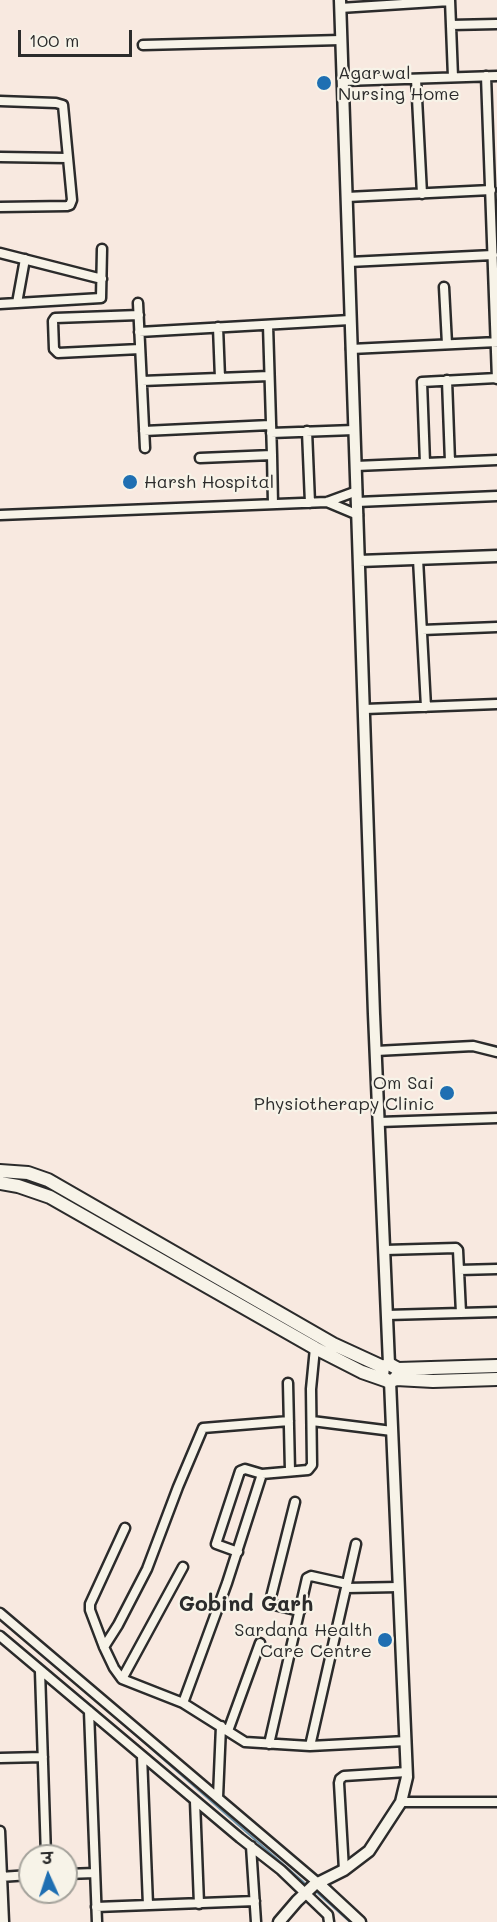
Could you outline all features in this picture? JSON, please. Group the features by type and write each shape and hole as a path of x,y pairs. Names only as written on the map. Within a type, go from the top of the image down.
{"main road":[{"path":"0,1171 28,1173 48,1180 333,1344 390,1373 433,1382 497,1379"},
{"path":"0,1183 18,1186 50,1197 315,1348 362,1372 390,1373 497,1366"}],"street":[{"path":"279,1922 311,1887 344,1870 369,1851 401,1802 407,1772 376,1051 340,4 450,1 453,77"},
{"path":"451,25 497,24"},
{"path":"143,45 341,40"},
{"path":"425,463 422,382 497,378 493,255 495,230 486,76"},
{"path":"343,81 497,76"},
{"path":"416,78 422,194"},
{"path":"0,102 63,105 72,200 70,205 0,207"},
{"path":"0,157 67,158"},
{"path":"347,197 491,190"},
{"path":"0,304 101,298 102,249"},
{"path":"0,253 102,279"},
{"path":"349,262 493,255"},
{"path":"17,303 25,259"},
{"path":"444,287 447,344"},
{"path":"138,303 145,448"},
{"path":"139,315 55,318 53,340 56,352 140,349"},
{"path":"139,332 350,320"},
{"path":"268,325 273,504"},
{"path":"218,327 220,378"},
{"path":"351,349 496,342"},
{"path":"142,381 269,376"},
{"path":"447,380 450,462"},
{"path":"144,430 354,430"},
{"path":"308,431 310,503"},
{"path":"200,458 272,455"},
{"path":"356,466 497,459"},
{"path":"0,515 310,503 357,496 497,496"},
{"path":"327,502 358,515"},
{"path":"359,561 497,556"},
{"path":"418,559 426,707"},
{"path":"422,630 497,627"},
{"path":"365,709 497,704"},
{"path":"376,1051 473,1046 497,1052"},
{"path":"379,1122 497,1118"},
{"path":"385,1250 456,1248 458,1250 461,1313"},
{"path":"459,1270 497,1269"},
{"path":"387,1315 497,1312"},
{"path":"238,1552 218,1545 216,1541 240,1470 262,1474 308,1470 312,1466 311,1389 315,1348"},
{"path":"288,1383 290,1471"},
{"path":"104,1647 147,1569 203,1428 289,1421"},
{"path":"312,1421 392,1431"},
{"path":"183,1704 238,1552 262,1474"},
{"path":"295,1502 270,1601 274,1605 300,1611"},
{"path":"125,1528 90,1604 90,1610 104,1647 114,1668 122,1678 183,1704 245,1742 310,1746 406,1741"},
{"path":"310,1746 356,1544"},
{"path":"122,1678 183,1567"},
{"path":"269,1744 309,1576 347,1586 399,1587"},
{"path":"0,1613 218,1797 311,1887 328,1915 329,1922"},
{"path":"0,1636 195,1801 281,1870 311,1887 360,1922"},
{"path":"218,1797 225,1728 260,1643"},
{"path":"40,1671 46,1844"},
{"path":"88,1711 97,1922"},
{"path":"142,1756 148,1905"},
{"path":"0,1758 43,1757"},
{"path":"344,1870 340,1779 344,1776 407,1772"},
{"path":"195,1801 199,1904"},
{"path":"401,1802 497,1802"},
{"path":"0,1831 4,1922"},
{"path":"251,1846 256,1922"},
{"path":"78,1874 95,1873"},
{"path":"1,1876 18,1875"},
{"path":"96,1907 255,1901"}],"waterway":[{"path":"82,1688 308,1886"},
{"path":"313,1889 350,1922"}],"place":[{"name":"Agarwal Nursing Home","path":"324,83"},
{"name":"Harsh Hospital","path":"130,482"},
{"name":"Om Sai Physiotherapy Clinic","path":"447,1093"},
{"name":"Sardana Health Care Centre","path":"385,1640"}],"district":[{"name":"Gobind Garh","path":"246,1605"}]}
